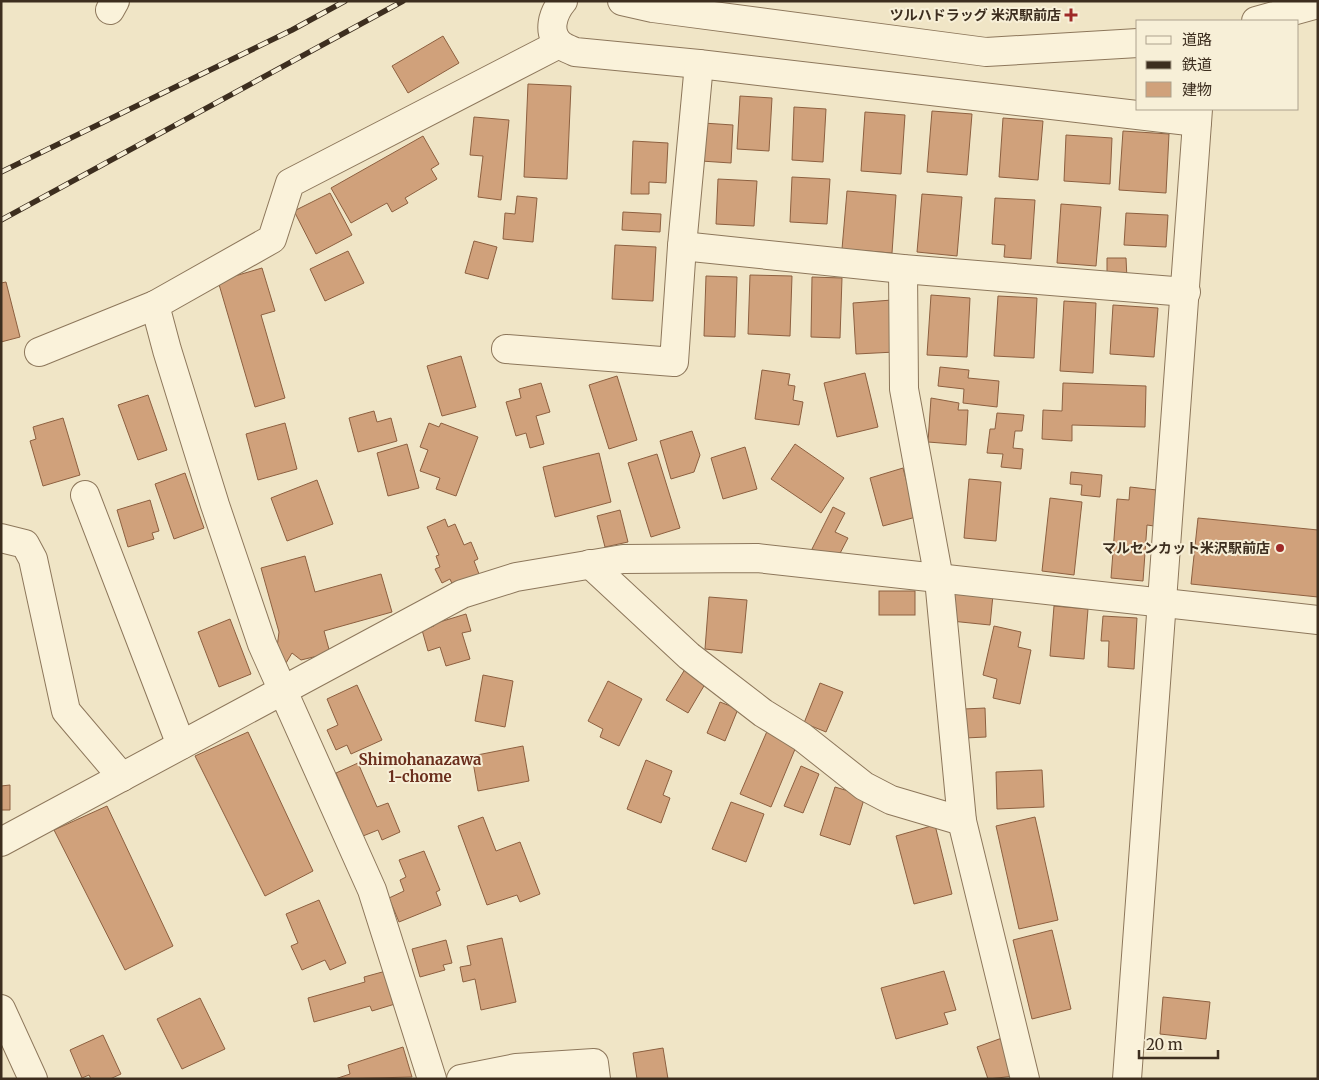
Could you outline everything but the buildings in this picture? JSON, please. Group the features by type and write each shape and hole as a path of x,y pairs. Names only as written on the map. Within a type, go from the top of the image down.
{"street":[{"path":"563,1 554,11 552,27 559,44 575,52 1136,109"},
{"path":"622,1 663,9 986,52 1134,43"},
{"path":"1260,20 1318,4"},
{"path":"39,352 155,305 272,238 290,183 559,44"},
{"path":"506,349 674,362 682,246 699,64"},
{"path":"1127,1079 1186,292 1197,115 1148,110"},
{"path":"682,246 903,269 1186,292"},
{"path":"903,269 904,389 939,579 962,820 1025,1079"},
{"path":"155,305 215,505 262,644 372,890 432,1079"},
{"path":"85,496 182,745"},
{"path":"1,538 24,544 33,559 66,711 122,777"},
{"path":"1,842 462,594 516,577 590,564 623,559 758,558 1318,620"},
{"path":"590,564 689,656 763,713 802,737 864,786 891,800 962,820"},
{"path":"1,1008 33,1079"},
{"path":"461,1079 516,1068 594,1063 596,1079"}],"railway":[{"path":"1,172 292,30 345,1"},
{"path":"1,220 403,1"}],"place":[{"name":"ツルハドラッグ 米沢駅前店","path":"1071,15"},
{"name":"マルセンカット米沢駅前店","path":"1280,548"}],"district":[{"name":"Shimohanazawa 1-chome","path":"420,768"}]}
